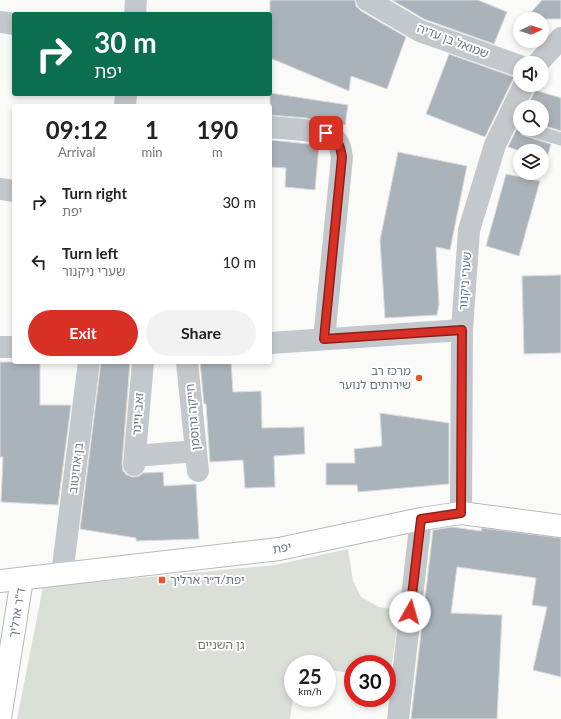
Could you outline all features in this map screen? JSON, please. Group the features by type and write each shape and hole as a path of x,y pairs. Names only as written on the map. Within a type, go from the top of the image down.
{"street":[{"path":"135,12 136,0"},
{"name":"שמואל בן עדיה","path":"367,0 420,31 513,64"},
{"path":"0,22 12,24"},
{"path":"544,56 561,38"},
{"name":"שערי ניקנור","path":"461,513 462,330 469,230 495,145 513,125"},
{"path":"272,127 326,133 336,139 341,147 342,157 324,339"},
{"path":"0,189 12,191"},
{"path":"272,343 462,330"},
{"path":"0,347 12,347"},
{"name":"בן אחיטוב","path":"62,574 89,364"},
{"name":"זאב ויינר","path":"142,364 135,460 197,461"},
{"name":"חייקה גרוסמן","path":"188,364 197,461"},
{"name":"יפת","path":"0,581 279,549 421,519 461,513 561,526"},
{"path":"398,719 421,519"},
{"name":"ד\"ר ארליך","path":"0,718 22,579"}],"lane":[{"path":"549,135 561,139"}],"green space":[{"name":"גן השניים","path":"348,549 353,581 361,597 379,607 400,610 393,655 344,655 344,672 336,671 336,655 284,655 284,707 292,707 290,719 17,719 43,587 275,565"}],"building":[{"path":"270,0 355,0 356,6 361,11 406,37 387,89 351,76 349,91 272,59 272,12 270,12"},
{"path":"392,0 478,0 507,12 494,44 424,19"},
{"path":"542,0 561,0 561,19 549,19 549,12 531,12"},
{"path":"449,54 513,77 485,137 426,114"},
{"path":"534,92 542,92 561,98 561,131 549,127 549,100 530,100"},
{"path":"272,93 348,105 345,125 306,118 272,115 272,104 270,104 270,96 272,96"},
{"path":"513,136 525,136 551,144 549,151 549,144 513,144 513,149 508,147"},
{"path":"272,140 319,145 315,190 285,187 286,168 272,167"},
{"path":"398,152 467,166 450,250 436,247 439,304 437,315 385,318 380,240"},
{"path":"506,174 513,175 513,180 540,181 519,256 486,246"},
{"path":"561,275 561,353 524,354 522,276"},
{"path":"0,362 12,362 12,364 40,364 40,405 71,405 58,505 1,502 3,457 0,457"},
{"path":"101,364 130,364 122,464 123,471 127,475 133,477 139,476 143,473 163,472 164,486 196,484 199,539 136,541 136,538 80,529"},
{"path":"200,364 231,364 233,392 261,391 262,428 304,427 305,454 274,456 275,487 245,488 243,460 210,462 206,404 204,404"},
{"path":"380,413 449,423 449,484 358,492 357,485 326,485 326,463 355,463 354,449 382,446"},
{"path":"452,527 481,531 482,528 561,538 561,677 533,670 547,607 532,605 536,578 457,567 451,613 502,615 497,719 411,719 433,530"}],"place":[{"name":"מרכז רב שירותים לנוער","path":"419,378"},
{"name":"יפת/ד״ר ארליך","path":"162,580"}],"route":[{"path":"326,133 336,139 341,147 342,157 324,339 462,330 461,513 421,519 410,612"}]}
